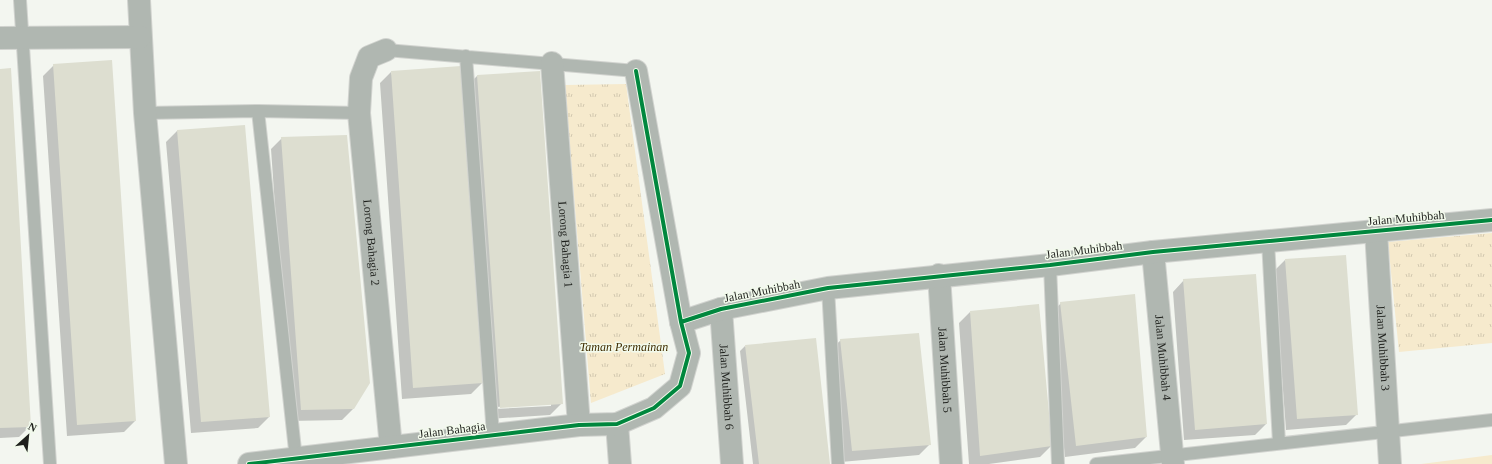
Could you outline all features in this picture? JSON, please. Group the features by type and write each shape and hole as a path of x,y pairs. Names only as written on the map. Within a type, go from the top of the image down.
{"street":[{"path":"139,0 145,113 176,464"},
{"path":"0,38 140,37"},
{"name":"Lorong Bahagia 2","path":"386,50 369,57 361,78 359,113 396,453"},
{"name":"Lorong Bahagia 1","path":"552,63 579,425"},
{"name":"Jalan Bahagia","path":"249,464 296,458 396,453 494,435 579,425 617,424 654,408 680,386 689,353 681,322 636,71"},
{"name":"Jalan Muhibbah","path":"681,322 721,309 828,288 939,275 1050,265 1153,252 1492,220"},
{"name":"Jalan Muhibbah 3","path":"1376,231 1390,464"},
{"name":"Jalan Muhibbah 4","path":"1153,252 1173,460"},
{"name":"Jalan Muhibbah 5","path":"939,275 951,464"},
{"name":"Jalan Muhibbah 6","path":"721,309 732,464"},
{"path":"617,424 620,464"}],"lane":[{"path":"20,0 50,464"},
{"path":"386,50 636,71"},
{"path":"466,56 494,435"},
{"path":"145,113 258,111 359,113"},
{"path":"258,111 296,458"},
{"path":"1268,241 1278,443"},
{"path":"1050,265 1058,464"},
{"path":"828,288 838,464"},
{"path":"1096,464 1173,460 1278,443 1492,420"}],"green space":[{"name":"Taman Permainan","path":"626,84 665,374 591,403 565,85"},
{"path":"1492,233 1492,343 1399,352 1388,242"},
{"path":"1492,455 1492,464 1421,464"}],"building":[{"path":"112,60 136,421 77,425 53,64"},
{"path":"461,66 483,383 413,388 391,71"},
{"path":"11,68 31,427 0,428 0,69"},
{"path":"540,71 563,404 500,408 477,75"},
{"path":"245,125 270,417 201,422 177,130"},
{"path":"347,135 370,383 354,409 301,410 281,137"},
{"path":"1346,255 1358,415 1297,419 1285,259"},
{"path":"1256,274 1267,424 1195,430 1183,279"},
{"path":"1135,294 1147,437 1076,446 1060,302"},
{"path":"1039,304 1052,446 980,456 970,311"},
{"path":"919,333 931,445 852,451 840,339"},
{"path":"816,338 830,464 759,464 745,345"}],"cycle path":[{"path":"249,464 579,425 617,424 654,408 680,386 689,353 681,322 636,71"},
{"path":"681,322 721,309 828,288 1050,265 1153,252 1492,220"}]}
